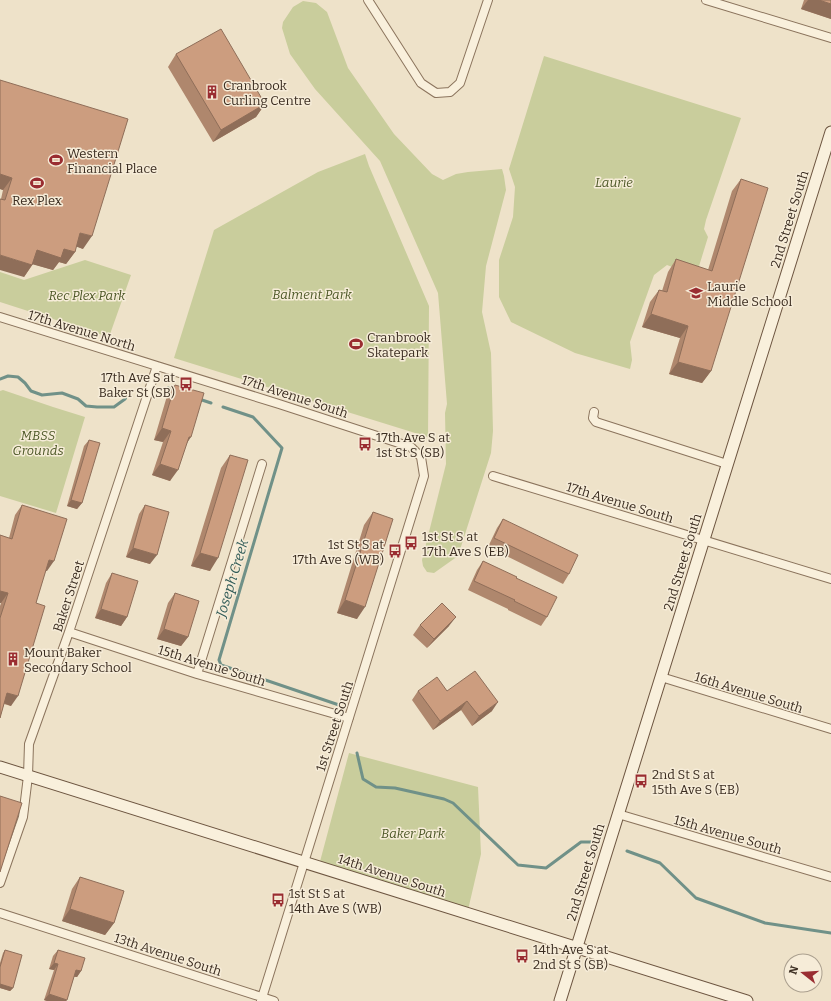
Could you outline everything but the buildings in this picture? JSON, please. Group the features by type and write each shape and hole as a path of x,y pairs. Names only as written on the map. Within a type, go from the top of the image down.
{"street":[{"path":"368,0 421,84 436,93 450,92 460,83 488,0"},
{"path":"706,0 831,38"},
{"name":"2nd Street South","path":"560,1001 831,135"},
{"name":"17th Avenue North","path":"0,317 157,366"},
{"name":"17th Avenue South","path":"157,366 411,446 421,457"},
{"name":"Baker Street","path":"0,883 23,817 28,776 29,744 69,632 157,366"},
{"path":"594,412 593,418 596,422 727,464"},
{"name":"1st Street South","path":"261,999 424,476 421,457"},
{"path":"197,674 262,464"},
{"name":"17th Avenue South","path":"493,476 704,540 830,576"},
{"name":"15th Avenue South","path":"69,632 197,674 349,718"},
{"name":"16th Avenue South","path":"661,678 831,729"},
{"name":"14th Avenue South","path":"0,767 747,1001"},
{"name":"15th Avenue South","path":"618,814 831,877"},
{"name":"13th Avenue South","path":"0,913 261,999 274,1001"}],"green space":[{"path":"303,1 316,3 327,12 348,68 394,134 432,174 443,180 456,174 502,169 504,176 506,190 486,266 482,312 491,353 493,431 491,453 458,556 434,573 427,572 423,566 422,560 446,464 445,413 447,404 438,293 380,161 315,89 290,54 282,28 283,22 293,7"},
{"name":"Laurie","path":"544,56 741,118 706,220 704,229 708,237 696,276 667,265 654,275 630,342 632,360 630,369 575,353 511,322 499,297 499,260 513,217 515,187 509,169"},
{"name":"Balment Park","path":"365,154 429,306 428,437 174,358 214,230 318,172"},
{"name":"Rec Plex Park","path":"85,260 131,275 109,337 0,302 0,272 24,280"},
{"name":"MBSS Grounds","path":"3,390 85,417 56,513 0,496 0,391"},
{"name":"Baker Park","path":"349,753 478,787 481,854 468,910 318,869"}],"waterway":[{"name":"Joseph Creek","path":"0,379 8,376 18,377 31,391 42,395 62,393 78,399 86,406 114,407 125,399 127,395"},
{"name":"Joseph Creek","path":"168,388 175,391"},
{"name":"Joseph Creek","path":"199,399 211,403"},
{"name":"Joseph Creek","path":"223,407 253,417 282,448 219,660 221,665 339,705"},
{"name":"Joseph Creek","path":"357,753 363,779 376,787 395,788 444,799 453,803 518,865 546,868 581,842 594,842"},
{"name":"Joseph Creek","path":"627,851 660,863 696,898 765,923 831,933"}],"place":[{"name":"Cranbrook Curling Centre","path":"212,92"},
{"name":"Western Financial Place","path":"56,160"},
{"name":"Rex Plex","path":"37,183"},
{"name":"Laurie Middle School","path":"696,293"},
{"name":"Cranbrook Skatepark","path":"356,344"},
{"name":"17th Ave S at Baker St (SB)","path":"186,384"},
{"name":"17th Ave S at 1st St S (SB)","path":"365,444"},
{"name":"1st St S at 17th Ave S (EB)","path":"411,543"},
{"name":"1st St S at 17th Ave S (WB)","path":"395,551"},
{"name":"Mount Baker Secondary School","path":"13,659"},
{"name":"2nd St S at 15th Ave S (EB)","path":"641,781"},
{"name":"1st St S at 14th Ave S (WB)","path":"278,900"},
{"name":"14th Ave S at 2nd St S (SB)","path":"522,956"}]}
